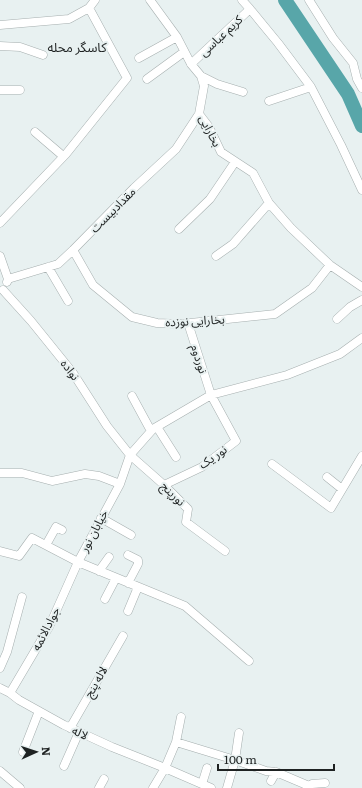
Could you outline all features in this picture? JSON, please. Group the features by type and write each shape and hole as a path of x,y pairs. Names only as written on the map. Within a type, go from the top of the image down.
{"street":[{"path":"0,25 69,19 89,8 95,0"},
{"path":"150,0 177,37 191,64 201,76 217,84 243,92"},
{"path":"242,0 250,8 311,87 362,190"},
{"path":"310,0 333,38 353,63 357,79 362,88"},
{"path":"0,223 65,155 127,78 89,8"},
{"name":"کریم عباسی","path":"191,64 250,8"},
{"path":"139,58 177,37"},
{"path":"0,46 20,47 43,55"},
{"path":"147,79 184,52"},
{"name":"بخارایی","path":"201,76 204,86 199,114 209,127 221,152 253,173 269,203 291,228 330,265 362,287"},
{"path":"0,82 0,89 20,90"},
{"path":"269,101 311,87"},
{"name":"مقدادبیست","path":"8,279 58,264 134,188 176,149 199,114"},
{"path":"35,132 65,155"},
{"path":"179,229 210,199 235,162"},
{"path":"216,256 233,244 269,203"},
{"name":"بخارایی نوزده","path":"73,250 93,285 132,317 157,324 188,323 275,314 312,288 330,265"},
{"path":"0,256 8,279 2,291"},
{"path":"48,266 68,301"},
{"name":"نواده","path":"2,291 31,321 73,373 107,426 130,455"},
{"path":"337,320 350,307 362,300"},
{"name":"نوردوم","path":"188,323 211,395"},
{"name":"خیابان نور","path":"249,661 185,606 78,562 120,484 130,455 154,428 211,395 287,375 340,354 362,338"},
{"name":"نور یک","path":"164,485 202,467 236,441 211,395"},
{"path":"132,396 176,457"},
{"name":"نورپنج","path":"130,455 164,485 188,509 186,522 225,551"},
{"path":"272,464 331,508 362,456"},
{"path":"0,473 22,473 52,481 85,474 99,476 120,484"},
{"path":"327,477 342,489"},
{"path":"101,518 130,535"},
{"path":"46,546 56,527 62,530"},
{"path":"0,551 20,556 32,538 78,562"},
{"path":"128,555 138,560 138,564 128,582"},
{"path":"100,571 108,557"},
{"name":"جوادالائمه","path":"10,693 49,627 78,562"},
{"path":"105,599 116,578"},
{"path":"128,611 138,587"},
{"path":"0,668 7,652 22,597"},
{"name":"لاله پنج","path":"70,728 123,636"},
{"name":"لاله","path":"0,688 39,712 70,728 112,747 165,768 199,785 211,788"},
{"path":"23,752 39,712"},
{"path":"152,788 165,768 176,742 181,717"},
{"path":"64,766 79,732"},
{"path":"227,788 235,760 239,734"},
{"path":"176,742 266,771 276,772 308,787 312,784 325,783"},
{"path":"199,785 206,768"},
{"path":"0,771 20,788"},
{"path":"271,781 276,772"},
{"path":"99,788 104,779"}],"waterway":[{"path":"285,0 348,94 362,126"}],"district":[{"name":"کاسگر محله","path":"77,47"}]}
